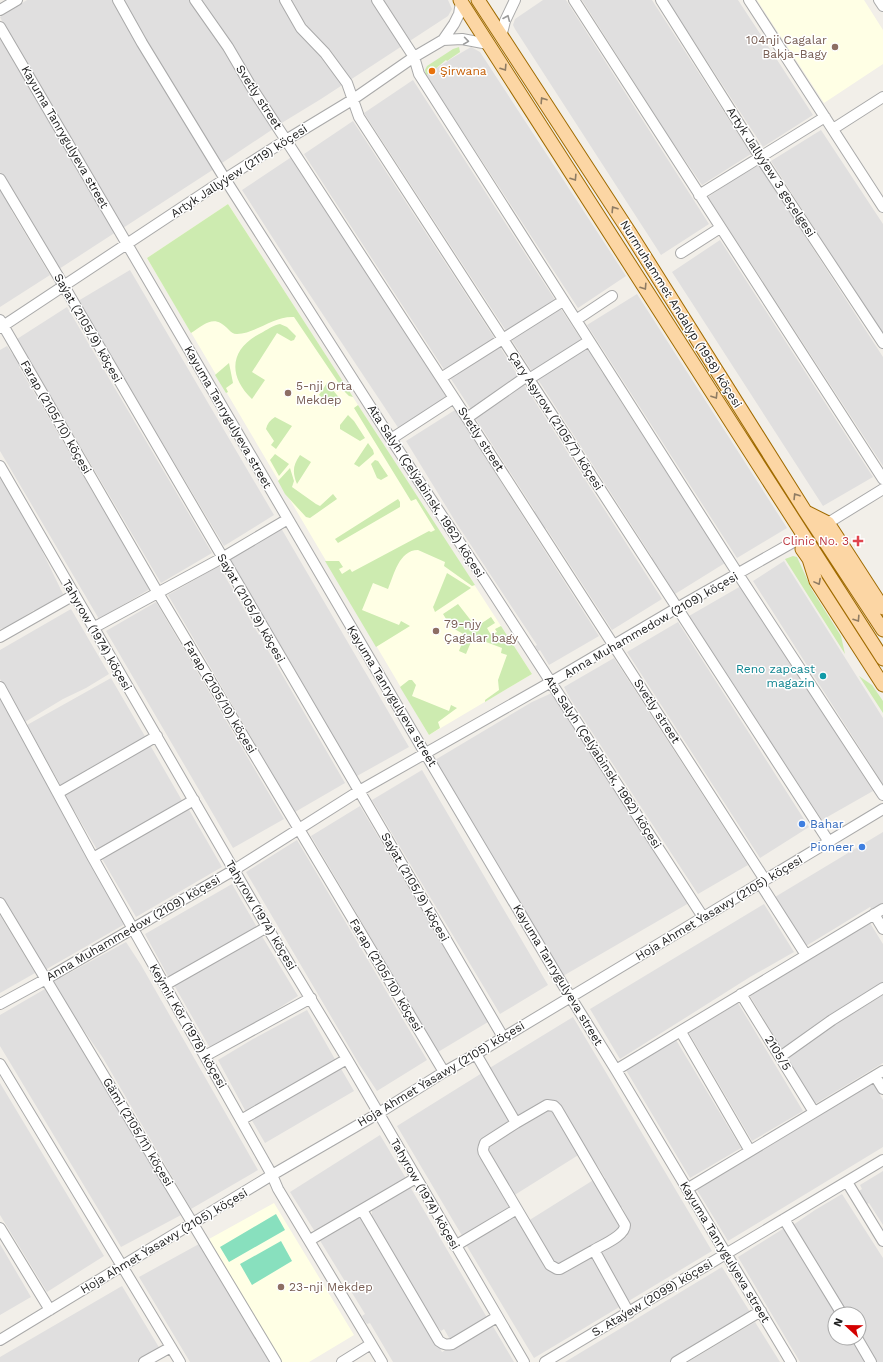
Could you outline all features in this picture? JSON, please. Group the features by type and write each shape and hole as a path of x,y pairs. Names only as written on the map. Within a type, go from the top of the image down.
{"main road":[{"name":"Nurmuhammet Andalyp (1958) köçesi","path":"478,0 630,233 828,548 883,630"},
{"name":"Nurmuhammet Andalyp (1958) köçesi","path":"460,1 794,521 800,538 883,659"},
{"path":"805,511 828,523 883,608"},
{"path":"800,538 816,581 883,685"},
{"path":"828,548 848,555"},
{"path":"848,555 848,576"}],"street":[{"path":"0,10 17,0"},
{"name":"Ata Salyh (Çelýabinsk, 1962) köçesi","path":"118,0 142,43 225,179 391,439 704,917"},
{"name":"Svetly street","path":"195,0 228,47 252,88 614,645 806,955"},
{"name":"Çary Aşyrow (2105/7) köçesi","path":"285,0 301,28 325,52 346,83 359,117 829,842"},
{"path":"377,0 414,57 419,74 563,301 738,574 883,795"},
{"path":"501,37 505,21 515,0"},
{"path":"574,0 883,480"},
{"name":"Artyk Jallyýew 3 geçelgesi","path":"661,0 760,157 883,343"},
{"path":"749,0 883,207"},
{"path":"879,0 883,6"},
{"name":"Artyk Jallyýew (2119) köçesi","path":"1,324 64,286 225,179 352,100 414,57 443,40 459,14 460,1"},
{"name":"Kayuma Tanrygulyeva street","path":"0,27 425,752 791,1362"},
{"path":"443,40 462,39 488,44"},
{"path":"833,129 883,97"},
{"path":"699,194 825,117"},
{"name":"Saýat (2105/9) köçesi","path":"0,179 503,1037"},
{"path":"681,254 720,228"},
{"path":"576,320 612,296"},
{"path":"441,378 502,338 563,301"},
{"name":"Farap (2105/10) köçesi","path":"1,324 158,593 444,1072"},
{"path":"467,418 528,377 590,341"},
{"path":"391,439 454,398"},
{"name":"Tahyrow (1974) köçesi","path":"0,466 267,927 311,998 524,1362"},
{"path":"828,523 883,488"},
{"path":"93,628 222,558 288,519"},
{"name":"Anna Muhammedow (2109) köçesi","path":"0,1004 234,870 359,791 425,752 551,682 800,538"},
{"path":"0,637 74,595"},
{"name":"Keýmir Kör (1978) köçesi","path":"0,689 93,858 272,1175 278,1189 382,1362"},
{"path":"58,793 157,736"},
{"path":"93,858 194,800"},
{"name":"Hoja Ahmet Ýasawy (2105) köçesi","path":"0,1340 272,1175 883,809"},
{"name":"Gämi (2105/11) köçesi","path":"0,903 276,1362"},
{"path":"616,1070 879,912 883,929"},
{"path":"165,985 267,927"},
{"path":"780,1057 832,1020 883,988"},
{"name":"2105/5","path":"741,994 814,1112"},
{"path":"205,1056 311,998"},
{"path":"680,1032 750,1151"},
{"path":"476,1054 516,1123"},
{"path":"241,1120 347,1059"},
{"path":"0,1064 180,1362"},
{"path":"687,1189 879,1073 883,1089"},
{"path":"547,1105 557,1109 625,1225 625,1229 621,1234 560,1269 553,1268 550,1265 483,1152 485,1143 516,1123 547,1105"},
{"name":"S. Ataýew (2099) köçesi","path":"545,1362 883,1160"},
{"path":"310,1240 416,1178"},
{"path":"847,1182 883,1241"},
{"path":"362,1210 439,1341 447,1345 452,1344 497,1317"},
{"path":"455,1246 517,1210"},
{"path":"784,1219 837,1306"},
{"path":"0,1228 50,1310"},
{"path":"594,1250 629,1313"},
{"path":"676,1362 761,1311"},
{"path":"342,1362 371,1344"},
{"path":"861,1346 871,1362"},
{"path":"144,1362 171,1347"}],"shaded area":[{"path":"27,0 114,0 162,86 214,169 123,228 18,53 0,17"},
{"path":"121,0 192,0 273,129 219,165"},
{"path":"199,0 448,0 452,9 448,16 280,124"},
{"path":"543,0 566,0 709,224 661,255 513,25 515,19"},
{"path":"582,0 652,0 751,154 702,185 669,137"},
{"path":"667,0 738,0 813,115 763,147"},
{"name":"104nji Cagalar Bakja-Bagy","path":"757,0 864,0 883,30 883,64 824,103"},
{"path":"0,33 116,232 59,269 0,172"},
{"path":"471,47 480,52 626,276 578,308 426,75"},
{"path":"413,80 557,303 508,334 364,113"},
{"path":"353,121 495,339 445,371 304,154"},
{"path":"821,130 883,224 883,335 771,161"},
{"path":"293,156 450,395 399,429 242,190"},
{"path":"759,165 883,357 883,466 708,197"},
{"path":"0,186 13,208 11,210 50,275 0,307"},
{"name":"5-nji Orta Mekdep","path":"228,204 532,674 429,735 147,258"},
{"path":"720,240 873,477 823,506 672,272"},
{"path":"130,270 274,515 224,546 78,301"},
{"path":"637,294 787,528 737,558 587,325"},
{"path":"559,306 582,341 533,373 511,339"},
{"path":"67,307 212,553 161,583 17,339"},
{"path":"498,344 520,379 472,411 449,376"},
{"path":"7,346 13,355 15,354 21,365 19,367 150,589 99,619 0,451 0,350"},
{"path":"586,347 603,374 604,373 612,384 610,385 725,563 675,594 658,567 656,567 651,558 652,557 537,378"},
{"path":"523,383 662,599 612,630 546,528 543,530 532,513 535,511 474,416"},
{"path":"455,410 599,636 549,665 540,650 538,651 535,646 537,645 455,521 406,441"},
{"path":"0,477 29,524 63,594 35,612 34,610 8,627 0,629"},
{"path":"281,528 409,747 357,776 230,559"},
{"path":"784,561 883,718 883,784 753,581"},
{"path":"219,566 259,635 262,633 265,638 262,640 345,783 295,812 168,595"},
{"path":"741,586 873,791 822,820 689,616"},
{"path":"156,602 284,819 233,848 106,631"},
{"path":"71,609 109,674 25,722 0,679 0,650"},
{"path":"678,622 809,827 760,858 627,652"},
{"path":"614,658 748,865 698,894 564,687"},
{"path":"111,678 146,738 61,786 27,725"},
{"path":"554,692 689,903 563,976 435,760 532,702"},
{"path":"0,695 125,924 45,970 0,898"},
{"path":"150,745 184,804 99,853 75,812 63,796"},
{"path":"422,770 548,985 500,1014 372,800"},
{"path":"360,806 488,1022 438,1052 414,1011 411,1012 402,995 404,994 311,836"},
{"path":"188,808 222,867 136,917 101,857"},
{"path":"883,832 883,903 873,910 870,907 806,946 775,897"},
{"path":"297,840 427,1060 377,1091 359,1064 246,872"},
{"path":"232,884 258,929 169,978 145,934"},
{"path":"764,904 794,952 750,977 620,1059 590,1009"},
{"path":"0,915 35,973 0,993"},
{"path":"870,923 883,944 883,982 840,1009 782,1049 750,996"},
{"path":"260,933 298,996 257,1022 210,1048 174,985 200,971"},
{"path":"126,942 141,965 258,1170 191,1209 103,1058 51,983"},
{"path":"45,989 115,1100 181,1215 121,1247 0,1046 0,1015"},
{"path":"883,995 883,1063 815,1104 786,1057 814,1040 829,1028"},
{"path":"738,1003 803,1111 752,1141 689,1033"},
{"path":"307,1010 336,1061 246,1112 218,1060"},
{"path":"573,1017 712,1251 627,1302 598,1253 627,1236 630,1223 622,1207 619,1209 611,1194 613,1193 610,1187 607,1188 602,1180 605,1178 559,1103 546,1100 517,1117 488,1069"},
{"path":"676,1040 741,1148 690,1178 626,1070"},
{"path":"340,1067 354,1091 265,1143 250,1117"},
{"path":"482,1073 510,1121 483,1138 478,1154 511,1210 464,1239 397,1126"},
{"path":"0,1083 104,1256 47,1292 0,1215"},
{"path":"873,1083 883,1100 883,1147 728,1241 697,1190"},
{"path":"547,1109 551,1109 580,1154 513,1196 486,1150 487,1146"},
{"path":"380,1135 407,1180 317,1235 290,1192"},
{"path":"883,1171 883,1225 869,1203 864,1206 856,1193 862,1189 860,1185"},
{"path":"595,1179 624,1227 560,1266 554,1264 528,1221"},
{"path":"409,1185 489,1321 452,1343 444,1329 441,1331 436,1325 372,1218 372,1207"},
{"path":"842,1194 883,1258 883,1362 876,1362 866,1346 867,1306 841,1306 793,1225"},
{"name":"23-nji Mekdep","path":"274,1203 354,1335 309,1362 282,1362 209,1239"},
{"path":"361,1213 442,1352 491,1323 514,1362 393,1362 370,1323 367,1324 364,1320 362,1316 365,1314 319,1239"},
{"path":"514,1214 559,1274 564,1273 592,1257 621,1306 534,1358 465,1243"},
{"path":"786,1227 834,1306 827,1306 827,1346 858,1346 868,1362 800,1362 738,1257"},
{"path":"0,1244 31,1297 0,1315"},
{"path":"199,1244 270,1362 190,1362 139,1277"},
{"path":"722,1267 750,1312 670,1362 565,1362"},
{"path":"122,1286 160,1349 136,1362 0,1362 0,1357"},
{"path":"755,1322 780,1362 688,1362"}],"green space":[{"path":"459,47 460,52 447,61 446,60 434,70 432,68 429,71 430,73 426,75 425,70 427,66 453,49"},
{"path":"228,204 353,397 349,396 344,391 294,317 279,319 251,331 237,334 232,333 224,325 215,321 206,323 191,333 147,258"},
{"path":"280,324 287,327 296,336 294,340 291,341 277,333 252,372 265,380 252,399 238,380 236,362 239,353 244,345 252,338 271,327"},
{"path":"229,363 233,383 226,388 228,392 226,393 215,375"},
{"path":"327,383 341,400 334,407 319,395"},
{"path":"358,405 475,585 472,586 444,566 445,562 418,550 406,554 398,564 388,589 373,583 362,610 399,625 401,621 410,626 376,647 325,561 339,561 343,567 339,569 342,574 350,569 352,572 429,531 431,532 435,530 416,499 411,501 354,408"},
{"path":"348,415 354,421 365,438 360,441 340,429 340,425"},
{"path":"275,417 292,426 276,449 271,445 274,441 266,429 269,422"},
{"path":"368,443 374,454 359,467 354,464"},
{"path":"275,454 289,464 279,476 270,460"},
{"path":"300,455 311,462 297,484 294,476 294,469"},
{"path":"375,460 378,461 388,476 381,480 377,478 371,464"},
{"path":"290,468 294,481 292,487 316,504 320,506 333,494 337,499 310,518 306,517 285,494 278,481"},
{"path":"398,499 400,502 400,507 338,543 335,539"},
{"path":"793,556 797,557 812,590 841,636 845,654 785,559"},
{"path":"447,573 471,588 435,612 433,607"},
{"path":"458,604 476,627 491,617 495,623 487,628 491,635 497,632 495,629 501,626 532,674 485,702 485,700 499,690 498,680 507,655 501,653 502,648 473,637 466,654 459,651 465,635 451,627 443,614"},
{"path":"859,676 872,685 883,701 883,713"},
{"path":"409,680 412,680 416,685 412,696 449,711 451,705 457,708 438,722 440,728 429,735 400,687"},
{"path":"276,1214 285,1230 229,1262 220,1247"},
{"path":"281,1241 292,1261 252,1285 240,1264"}],"place":[{"name":"104nji Cagalar Bakja-Bagy","path":"835,47"},
{"name":"Şirwana","path":"432,71"},
{"name":"5-nji Orta Mekdep","path":"288,393"},
{"name":"Clinic No. 3","path":"858,541"},
{"name":"79-njy Çagalar bagy","path":"436,631"},
{"name":"Reno zapcast magazin","path":"823,676"},
{"name":"Bahar","path":"802,824"},
{"name":"Pioneer","path":"862,847"},
{"name":"23-nji Mekdep","path":"281,1287"}]}
